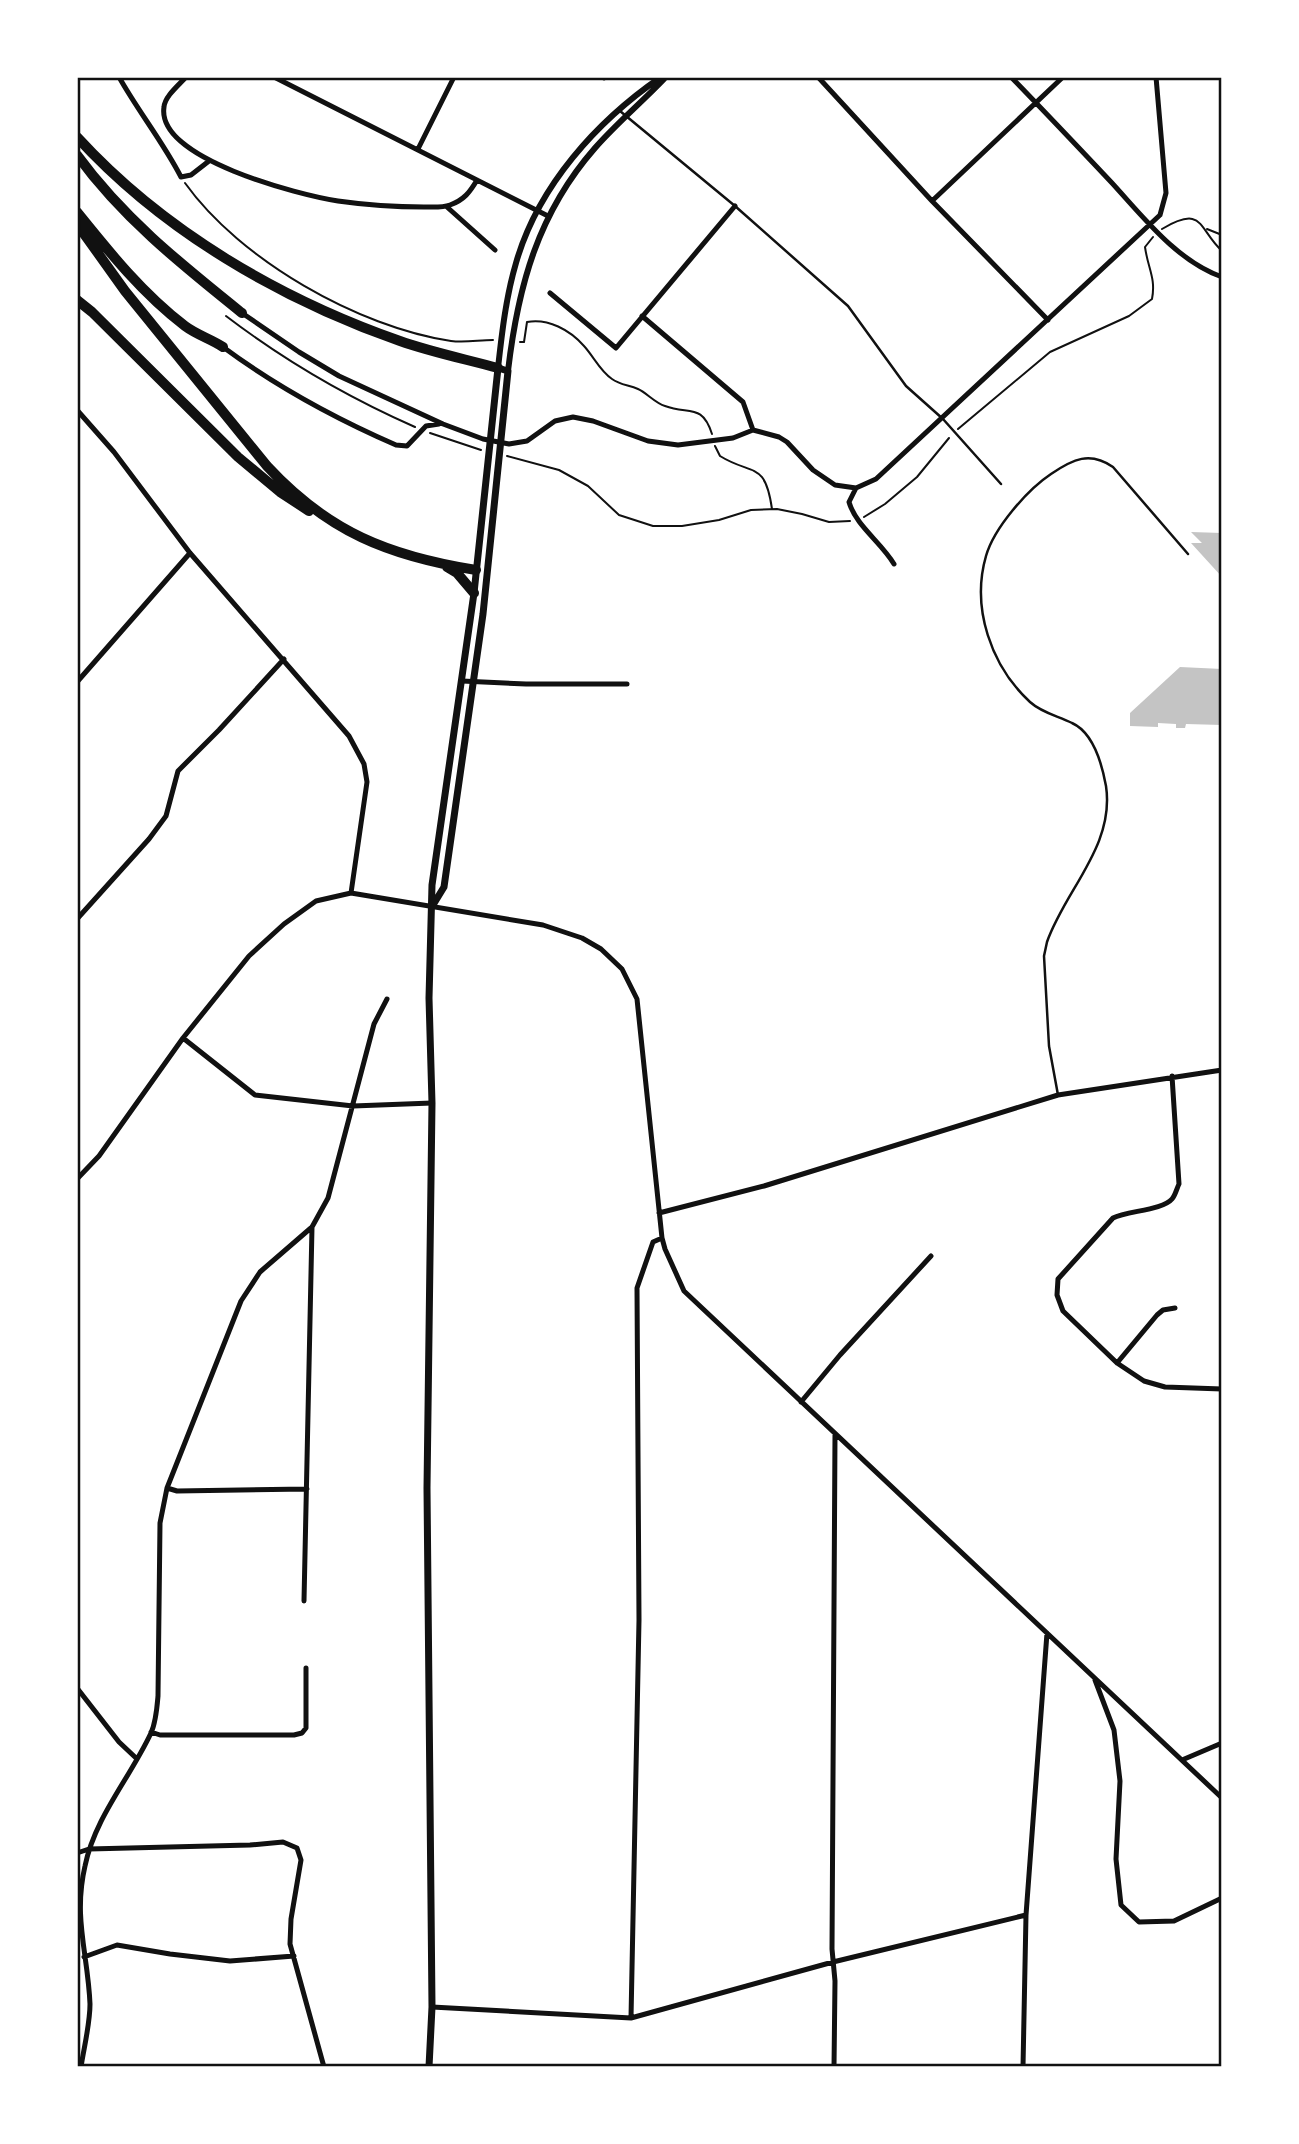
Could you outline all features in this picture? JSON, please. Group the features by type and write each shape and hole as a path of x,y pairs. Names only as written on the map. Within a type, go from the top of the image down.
{"highway":[{"path":"77,137 113,174 147,202 209,248 259,278 376,332 503,369"},
{"path":"77,155 103,189 146,234 242,313"},
{"path":"77,212 120,264 169,313 187,328 223,347"},
{"path":"77,224 125,291 267,466 288,488 323,517"},
{"path":"77,300 255,472 298,505 376,544 452,569 474,593"},
{"path":"430,561 482,570"}],"main road":[{"path":"433,905 444,887 474,681 482,570 482,507 494,394 503,369"},
{"path":"429,2067 432,2007 427,1488 432,885 474,593 482,570 494,510 503,418 503,369"}],"street":[{"path":"119,77 181,177 191,175 209,161"},
{"path":"186,77 166,100 164,116 180,141 209,161 282,188 336,200 404,207 447,207 468,194 477,180"},
{"path":"274,77 548,216"},
{"path":"418,149 454,77"},
{"path":"503,369 501,341 509,289 517,259 538,210 572,159 618,110 663,77"},
{"path":"503,369 512,341 525,273 548,216 582,164 663,77"},
{"path":"818,77 932,201 1048,320"},
{"path":"1011,77 1186,259 1222,277"},
{"path":"932,201 1063,77"},
{"path":"242,313 339,376 412,411 483,439 518,443 536,437 555,421 573,417 648,441 678,445 714,442 753,430 787,442 813,470 835,485 856,488 876,479 943,419 1160,215 1165,205 1166,190 1156,77"},
{"path":"550,293 616,348 735,206"},
{"path":"447,207 495,250"},
{"path":"642,316 743,402 753,430"},
{"path":"223,347 316,408 396,445 410,444 421,429 430,424 443,424"},
{"path":"77,410 114,452 190,553 349,736 364,764 367,792 351,893"},
{"path":"412,411 421,429"},
{"path":"856,488 849,502 852,513 887,551 894,564"},
{"path":"77,682 190,553"},
{"path":"77,919 166,817 178,771 284,659"},
{"path":"462,681 627,684"},
{"path":"77,1179 99,1156 183,1038 249,956 284,924 316,901 351,893 543,925 582,938 601,949 622,970 637,999 663,1238 665,1249 684,1291 1222,1798"},
{"path":"81,2067 90,2005 80,1904 89,1849 106,1812 151,1732 159,1696 160,1523 167,1488 241,1301 260,1272 312,1227 328,1198 374,1024 387,999"},
{"path":"183,1038 255,1095 353,1106 432,1103"},
{"path":"659,1213 764,1186 1058,1096 1222,1070"},
{"path":"1172,1076 1179,1184 1172,1200 1113,1218 1058,1279 1056,1295 1063,1311 1117,1363 1144,1381 1165,1387 1222,1389"},
{"path":"304,1601 312,1227"},
{"path":"631,2018 639,1620 637,1288 653,1242 663,1238"},
{"path":"801,1402 840,1354 931,1256"},
{"path":"1117,1363 1157,1315 1164,1310 1175,1308"},
{"path":"834,2067 835,1435"},
{"path":"167,1488 177,1491 307,1489"},
{"path":"1023,2067 1026,1915 1047,1633"},
{"path":"151,1732 160,1735 294,1735 302,1732 306,1728 306,1668"},
{"path":"1094,1677 1114,1730 1120,1782 1116,1858 1121,1905 1139,1922 1174,1921 1222,1898"},
{"path":"77,1688 111,1732 136,1758"},
{"path":"1182,1760 1222,1744"},
{"path":"77,1853 89,1849 284,1842 297,1848 301,1860 290,1919 290,1944 324,2067"},
{"path":"432,2007 631,2018 833,1962 1026,1915"},
{"path":"84,1957 117,1945 230,1961 294,1956"}],"lane":[{"path":"618,110 735,206 848,306 906,386 943,419 1001,484"},
{"path":"1058,1096 1049,1046 1044,956 1046,942 1105,824 1107,800 1104,776 1095,749 1086,734 1069,721 1031,704 1016,688 996,658 985,628 982,575 986,555 1006,521 1031,490 1069,463 1093,457 1114,467 1188,554"}],"path":[{"path":"181,177 196,198 261,258 308,287 371,318 416,333 451,341 501,341"},
{"path":"512,341 524,342 527,322 538,320 555,325 584,346 609,377 639,389 663,406 698,413 705,418 720,456 754,470 762,477 772,510 802,514 829,522 859,520 885,504 917,477 954,432 967,424 1050,352 1129,316 1152,299 1155,283 1147,266 1145,247 1158,232 1167,226 1191,219 1198,220 1222,251"},
{"path":"1206,229 1222,235"}],"building":[{"path":"1191,532 1222,533 1222,577 1191,543 1202,543"},
{"path":"1180,667 1222,669 1222,725 1186,724 1185,728 1176,728 1176,724 1158,723 1158,727 1130,726 1130,713"}]}
